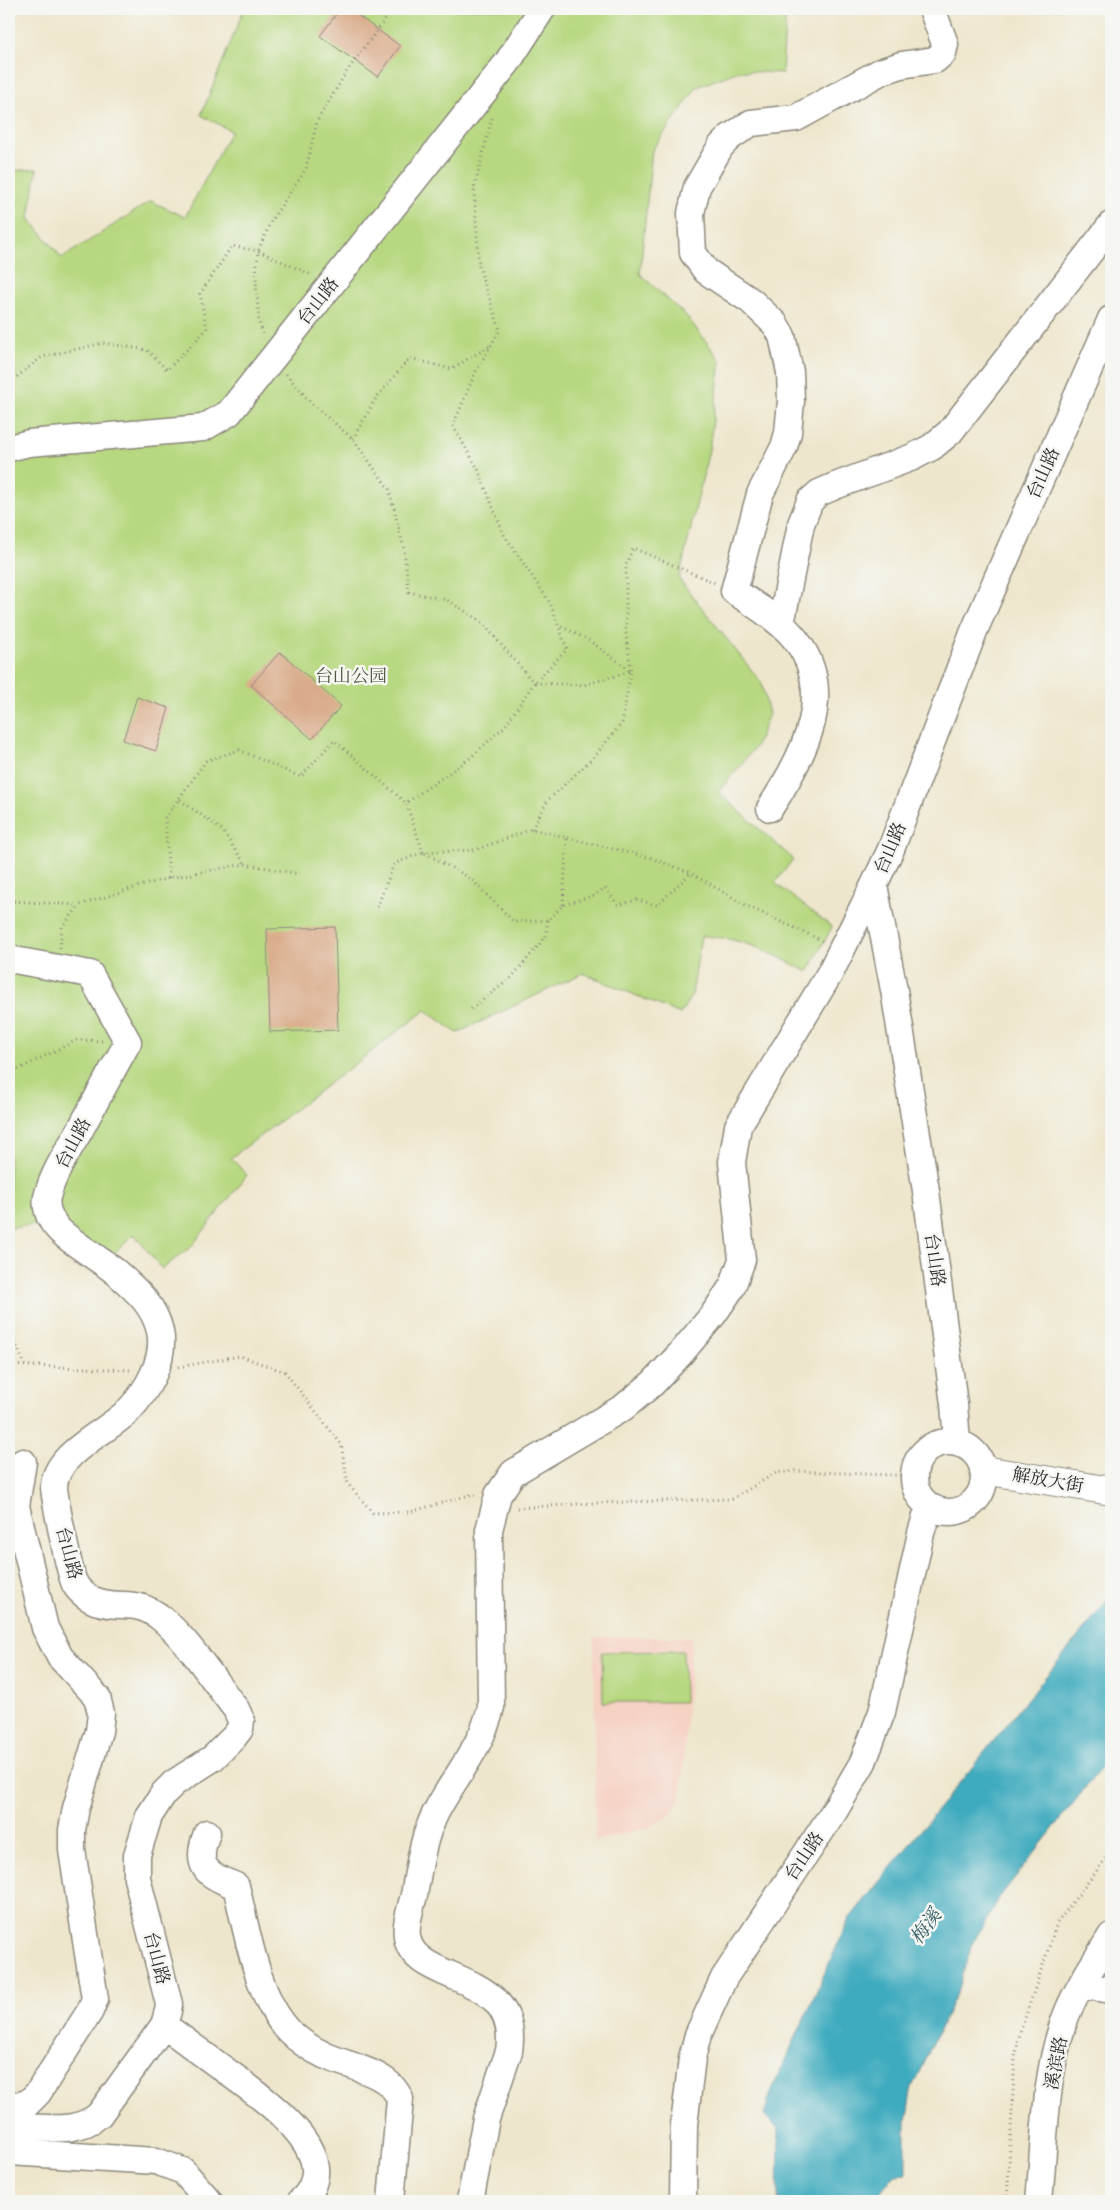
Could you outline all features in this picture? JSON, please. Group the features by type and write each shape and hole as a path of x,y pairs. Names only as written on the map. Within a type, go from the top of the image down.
{"main road":[{"name":"解放大街","path":"984,1476 1111,1497"}],"street":[{"name":"台山路","path":"9,448 29,443 203,428 229,412 507,63 542,9"},
{"path":"770,808 795,770 814,716 816,700 804,656 791,634 781,624 734,592 760,494 784,447 788,434 791,401 790,372 782,336 775,324 751,301 706,271 693,253 691,213 697,188 721,146 730,136 751,123 796,118 880,72 901,65 935,60 943,54 945,44 932,9"},
{"path":"781,624 801,524 810,501 819,493 835,486 932,448 950,432 1111,225"},
{"name":"台山路","path":"957,1442 954,1404 926,1192 894,990 874,885 891,849 974,631 1111,319"},
{"path":"470,2201 486,2120 509,2050 508,2017 493,1998 422,1960 409,1946 406,1928 428,1829 483,1732 491,1707 489,1543 494,1505 502,1487 513,1473 624,1407 646,1389 681,1353 724,1301 732,1287 742,1260 732,1162 738,1126 744,1112 817,995 874,885"},
{"path":"9,959 90,974 128,1042"},
{"name":"台山路","path":"9,2128 60,2128 89,2124 99,2115 164,2025 169,2004 139,1888 137,1855 149,1816 164,1793 226,1747 240,1729 241,1720 236,1709 172,1628 159,1616 144,1608 126,1603 99,1602 86,1596 74,1584 56,1502 54,1485 59,1469 70,1456 129,1410 155,1371 161,1350 160,1333 153,1310 140,1294 102,1261 56,1228 49,1215 47,1198 59,1167 128,1042"},
{"path":"940,1442 957,1442 972,1450 980,1459 984,1476 981,1492 974,1502 964,1509 952,1512 940,1511 929,1506 918,1492 914,1476 916,1464 930,1447 940,1442"},
{"path":"9,2105 27,2104 38,2093 90,2011 95,1999 72,1850 72,1830 76,1808 99,1731 101,1713 97,1697 60,1657 45,1628 16,1506 23,1462"},
{"name":"台山路","path":"683,2201 684,2125 692,2058 700,2028 724,1978 835,1810 863,1762 882,1712 921,1533 929,1506"},
{"path":"207,1833 201,1847 202,1860 206,1870 213,1877 236,1886 264,1990 275,2014 303,2043 324,2055 377,2075 397,2089 400,2099 391,2201"},
{"name":"溪滨路","path":"1039,2201 1049,2089 1065,2018 1081,1985 1111,1936"},
{"path":"1081,1985 1111,1990"},
{"path":"164,2025 275,2107 298,2133 314,2159 315,2168 312,2189 300,2201"},
{"path":"9,2152 145,2159 164,2163 183,2171 209,2201"}],"path":[{"path":"393,9 346,71 317,121 306,169 271,221 258,250 256,278 258,322 273,358 311,403 353,440 389,489 404,549 409,592 446,600 481,621 534,683 584,685 630,671"},
{"path":"406,803 469,759 505,726 534,683 567,649 550,602 503,533 478,469 454,426 475,373 500,330 479,267 474,189 494,112"},
{"path":"9,383 42,358 103,343 147,350 167,370 207,329 200,294 232,246 258,250 332,284"},
{"path":"353,440 376,398 410,358 451,369 491,346"},
{"path":"532,829 548,800 593,758 622,724 630,671 626,634 626,565 633,548 734,592"},
{"path":"558,625 587,639 630,671"},
{"path":"169,878 165,818 180,800 206,761 239,750 301,777 334,740 406,803 424,852 470,878 514,922 548,920"},
{"path":"180,800 222,830 245,864"},
{"path":"377,907 394,864 424,852 475,850 532,829 651,858 691,873 746,906 841,949"},
{"path":"563,905 567,837"},
{"path":"9,901 80,905 169,878 245,864 300,874"},
{"path":"471,1009 512,978 545,938 548,920 563,905 594,895 605,888 618,905 637,900 658,905 691,873"},
{"path":"56,968 62,928 80,905"},
{"path":"9,1074 77,1040 128,1042"},
{"path":"9,1328 25,1365"},
{"path":"9,1365 155,1371 240,1356 285,1372 341,1444 348,1484 373,1512 410,1512 473,1494 494,1505 526,1510 593,1503 732,1499 776,1473 794,1471 914,1476"},
{"path":"1007,2201 1015,2057 1020,2033 1057,1923 1111,1852"}],"shaded area":[{"path":"594,1637 692,1637 681,1799 668,1817 650,1827 595,1841"}],"green space":[{"name":"台山公园","path":"244,9 786,9 782,73 739,71 697,87 652,150 640,274 688,318 721,361 709,450 679,579 761,682 769,714 756,746 718,792 793,859 775,883 832,927 808,972 756,947 717,937 701,936 692,995 680,1014 583,973 457,1033 426,1010 231,1158 247,1175 191,1247 162,1269 134,1234 95,1273 36,1225 9,1228 9,171 37,169 29,218 62,258 151,201 185,217 231,131 201,115"},
{"path":"683,1651 684,1702 603,1702 602,1652"}],"water":[{"name":"梅溪","path":"1111,1596 1111,1755 1002,1894 971,1946 959,1989 912,2087 906,2122 906,2174 894,2175 874,2201 778,2201 779,2128 764,2116 771,2092 849,1919"}],"building":[{"path":"340,9 349,9 400,46 378,77 320,36"},
{"path":"280,652 341,706 312,739 251,685"},
{"path":"137,697 169,708 156,751 123,740"},
{"path":"335,927 338,1030 270,1032 267,929"}]}
